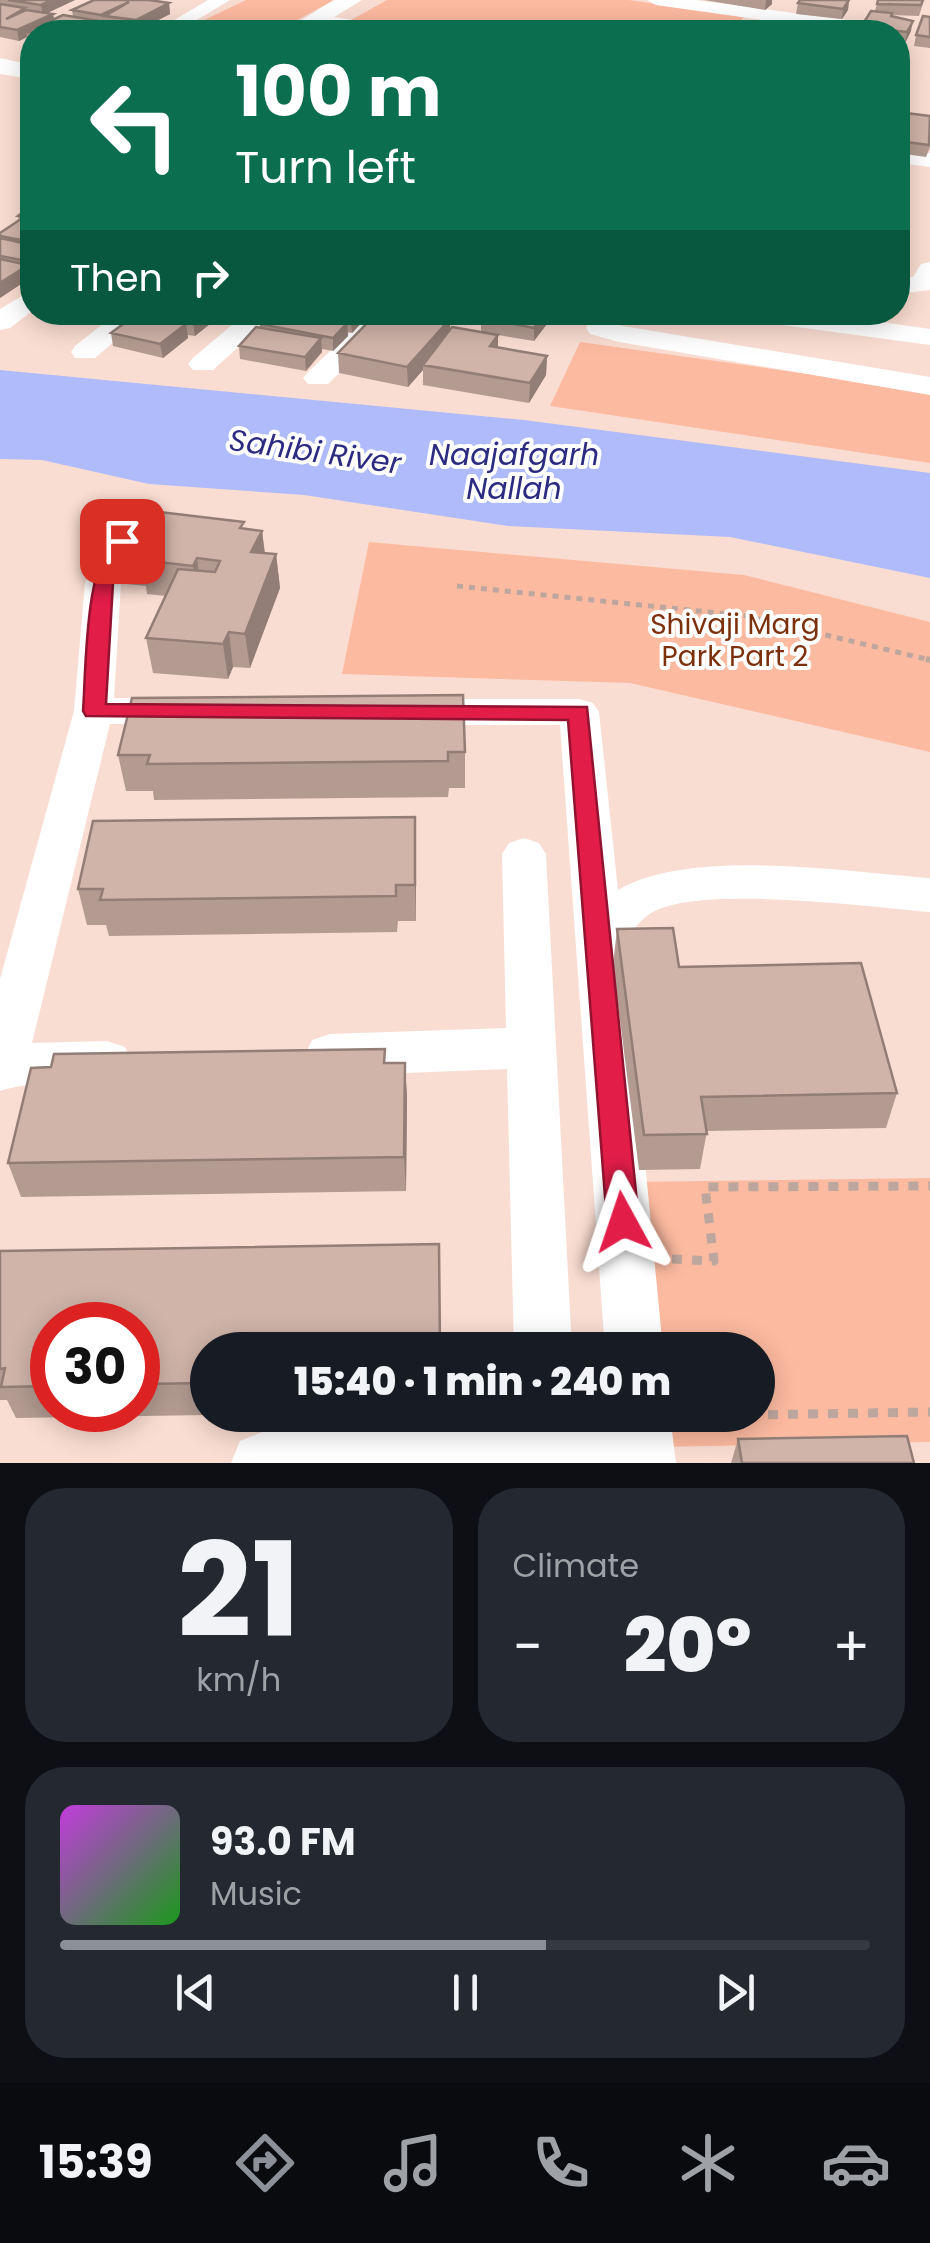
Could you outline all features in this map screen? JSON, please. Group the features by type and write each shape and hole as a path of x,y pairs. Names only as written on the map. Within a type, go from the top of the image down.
{"street":[{"path":"184,20 221,0"},
{"path":"315,20 351,0"},
{"path":"656,0 696,3 752,20"},
{"path":"162,3 200,10"},
{"path":"85,352 119,325"},
{"path":"203,364 249,325"},
{"path":"318,378 375,325"},
{"path":"601,325 600,328 619,334 930,386"},
{"path":"838,325 930,338"},
{"path":"122,541 103,583 94,711 1,1068 158,1060"},
{"path":"94,711 210,711"},
{"path":"366,712 579,712 632,1332"},
{"path":"524,854 542,1332"},
{"path":"600,938 638,899 678,886 715,883 930,895"},
{"path":"276,1056 531,1048"},
{"path":"262,1463 547,1436 643,1444"}],"path":[{"path":"457,586 747,616 930,660"},
{"path":"626,1258 714,1261 705,1187 930,1186"},
{"path":"643,1444 666,1417 930,1412"}],"green space":[{"path":"246,0 334,0 297,20 204,20"},
{"path":"387,0 629,0 744,17 742,20 351,20"},
{"path":"580,342 930,391 930,463 550,406"},
{"name":"Shivaji Marg Park Part 2","path":"369,542 744,575 930,622 930,752 630,683 342,674"},
{"path":"930,1178 930,1442 657,1447 655,1432 775,1432 775,1332 644,1332 627,1182"}],"water":[{"name":"Naajafgarh Nallah","path":"0,370 524,420 930,473 930,578 730,537 508,526 304,495 149,484 42,460 0,459"}],"building":[{"path":"8,0 52,0 41,5"},
{"path":"94,0 169,3 136,20 105,16 129,2 101,15 72,10"},
{"path":"849,0 843,9 798,3"},
{"path":"878,0 923,0 921,5 877,4"},
{"path":"0,4 25,8 6,19 26,10 53,14 40,20 20,20 17,30 0,27"},
{"path":"871,11 909,20 865,20"},
{"path":"63,15 93,20 52,20"},
{"path":"923,16 930,17 930,37 916,35"},
{"path":"910,114 930,116 929,145 910,143"},
{"path":"20,220 20,240 0,233"},
{"path":"0,238 20,242 20,260 0,256"},
{"path":"0,259 20,263 20,270 0,283"},
{"path":"122,325 185,325 160,344 111,333"},
{"path":"265,325 345,325 333,338"},
{"path":"365,325 445,325 407,367 338,353"},
{"path":"256,327 321,338 305,357 239,346"},
{"path":"452,327 498,335 490,346 547,356 530,383 423,365"},
{"path":"151,511 244,522 240,528 262,531 251,552 276,554 245,634 229,632 223,644 146,638 178,569 215,572 220,561 197,558 193,566 141,560 145,553 120,550 132,532 128,527 134,518 147,517"},
{"path":"463,695 465,752 448,752 448,761 147,764 150,755 118,755 132,698"},
{"path":"415,817 415,885 396,885 396,896 100,900 103,889 78,889 93,821"},
{"path":"673,928 679,967 861,963 897,1093 701,1097 707,1134 644,1135 617,929"},
{"path":"385,1049 384,1063 405,1063 404,1157 8,1163 31,1068 51,1067 54,1054"},
{"path":"439,1244 440,1332 190,1332 190,1383 160,1384 160,1302 30,1302 30,1386 1,1387 5,1368 0,1369 0,1251"},
{"path":"907,1436 914,1463 742,1463 738,1439"}],"route":[{"path":"122,541 103,583 94,711 579,712 623,1222"}],"water label":[{"name":"Sahibi River","path":"315,452"}]}
